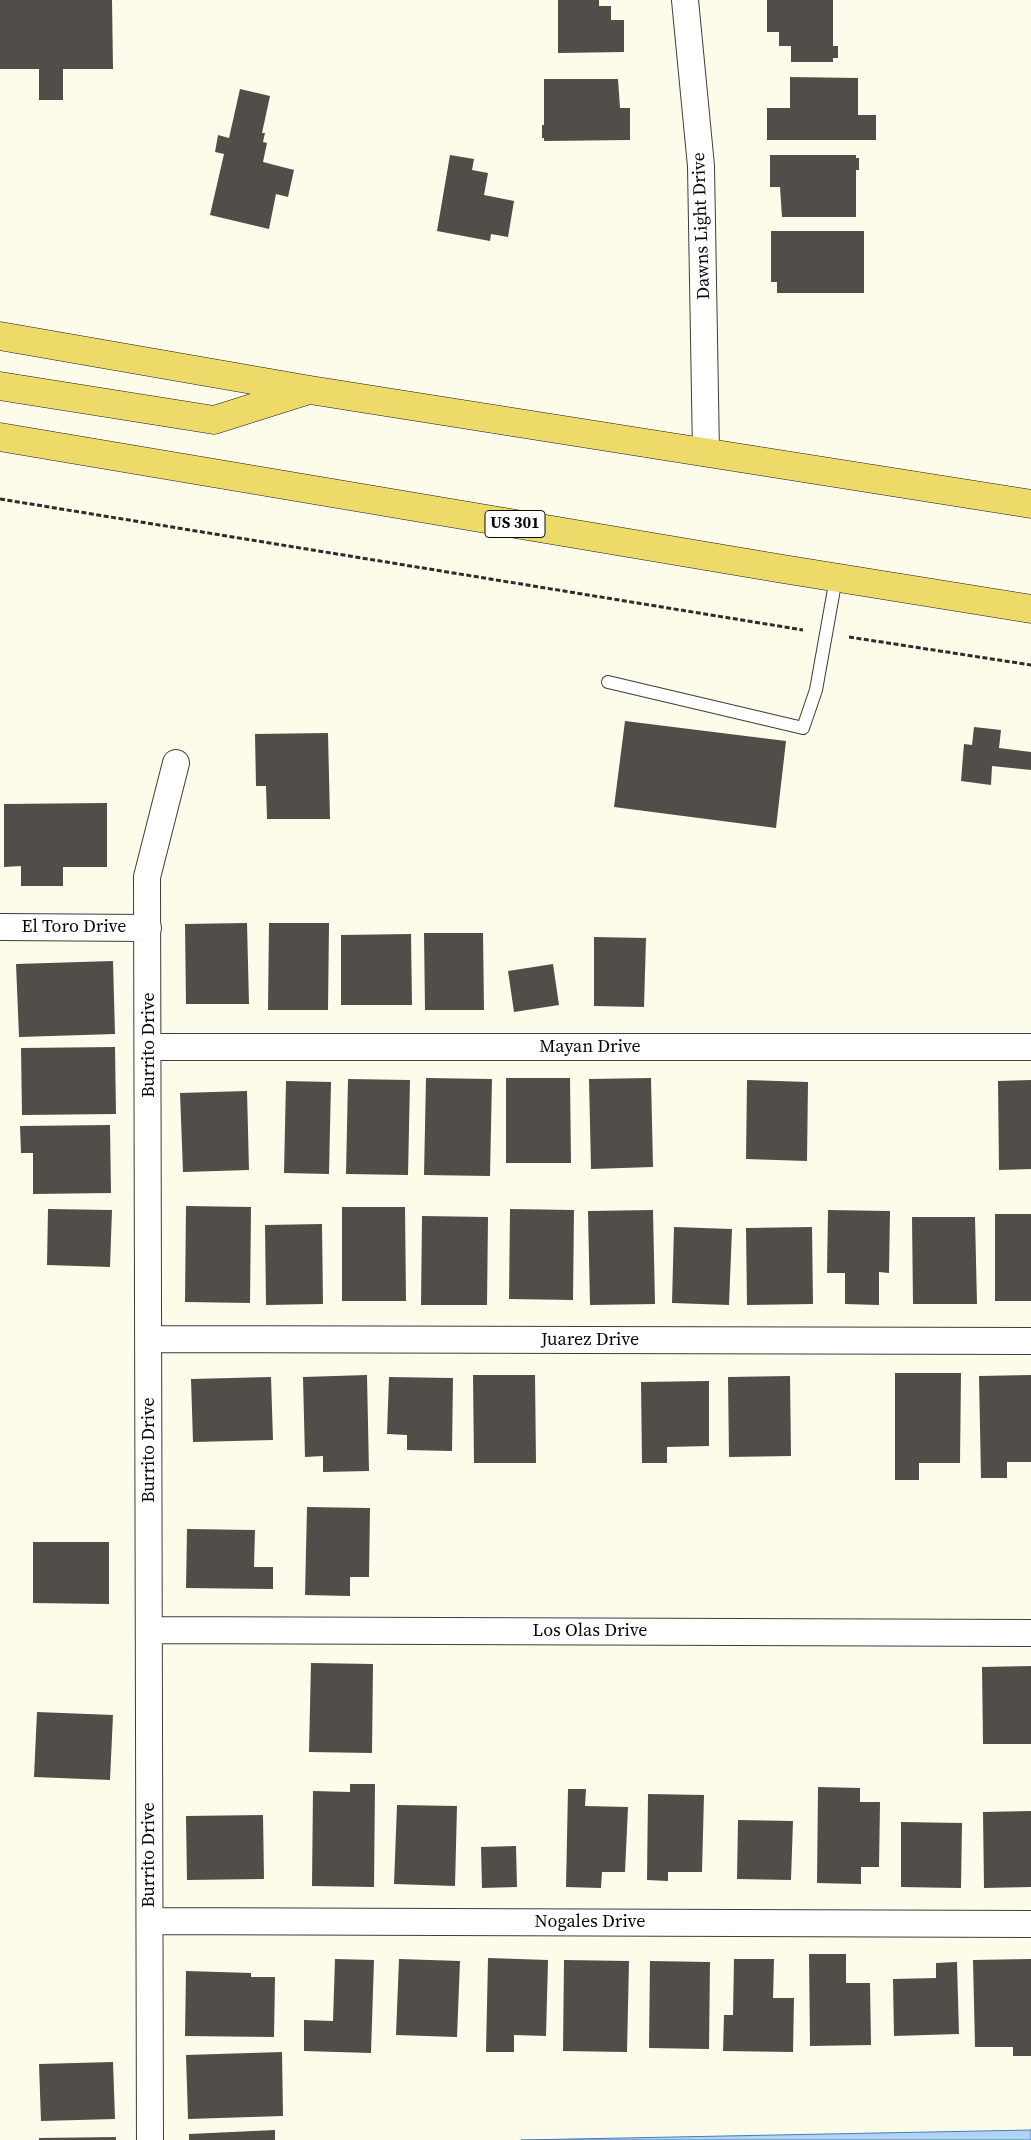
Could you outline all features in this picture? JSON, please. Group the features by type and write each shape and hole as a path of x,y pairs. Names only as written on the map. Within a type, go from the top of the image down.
{"main road":[{"path":"0,336 310,390 1031,504"},
{"path":"0,386 214,420 310,390"},
{"name":"US 301","path":"0,437 836,578 1031,609"}],"street":[{"name":"Dawns Light Drive","path":"685,0 702,166 706,453"},
{"name":"Burrito Drive","path":"150,2140 149,1047 147,877 176,763"},
{"name":"El Toro Drive","path":"0,927 148,928"},
{"name":"Mayan Drive","path":"149,1047 1031,1047"},
{"name":"Juarez Drive","path":"149,1339 1031,1341"},
{"name":"Los Olas Drive","path":"149,1630 1031,1633"},
{"name":"Nogales Drive","path":"150,1921 1031,1924"}],"lane":[{"path":"608,682 803,728 816,690 836,578"}],"path":[{"path":"0,499 790,628"},
{"path":"869,640 1031,665"}],"water":[{"path":"1031,2130 1031,2140 521,2140"}],"building":[{"path":"0,0 112,0 113,69 63,69 63,100 39,100 39,69 0,69"},
{"path":"558,0 599,0 599,6 611,6 611,20 624,20 624,52 558,53"},
{"path":"767,0 833,0 833,46 838,46 838,58 833,58 833,62 791,62 791,46 779,46 779,32 767,32"},
{"path":"790,77 858,78 858,115 876,115 876,140 767,140 767,108 790,108"},
{"path":"544,79 618,79 620,108 630,108 630,140 544,141 544,138 542,138 542,125 544,125"},
{"path":"240,89 270,96 262,133 265,133 263,142 267,143 263,162 294,170 288,197 276,194 269,229 210,215 224,154 215,152 218,135 229,138"},
{"path":"450,155 474,159 472,170 488,173 484,195 514,201 508,237 491,234 490,241 437,231"},
{"path":"770,155 856,155 856,158 859,158 859,170 856,170 856,217 782,217 780,187 770,187"},
{"path":"771,231 864,231 864,293 777,293 777,282 771,282"},
{"path":"625,721 786,741 776,828 614,807"},
{"path":"974,727 1001,730 999,748 1031,752 1031,770 992,766 991,785 961,781 964,744 972,745"},
{"path":"328,733 330,819 267,819 266,786 256,786 255,734"},
{"path":"107,803 107,867 63,867 63,886 21,886 21,866 4,867 4,804"},
{"path":"247,923 249,1004 186,1004 185,924"},
{"path":"269,923 329,923 328,1010 268,1010"},
{"path":"424,933 483,933 484,1010 425,1010"},
{"path":"411,934 412,1005 341,1005 341,935"},
{"path":"594,937 646,938 644,1007 594,1006"},
{"path":"113,961 115,1034 19,1037 16,964"},
{"path":"553,964 559,1005 514,1012 508,971"},
{"path":"115,1047 116,1114 22,1115 21,1048"},
{"path":"426,1078 492,1079 490,1176 424,1175"},
{"path":"506,1078 570,1078 571,1163 506,1163"},
{"path":"651,1078 653,1167 591,1169 589,1079"},
{"path":"348,1079 410,1080 408,1175 346,1174"},
{"path":"747,1080 808,1082 807,1161 746,1159"},
{"path":"1031,1080 1031,1169 999,1170 998,1081"},
{"path":"286,1081 331,1082 329,1174 284,1173"},
{"path":"247,1091 249,1170 183,1172 180,1093"},
{"path":"110,1125 111,1193 33,1194 33,1153 21,1153 20,1126"},
{"path":"186,1206 251,1207 250,1303 185,1302"},
{"path":"342,1207 405,1207 406,1301 342,1301"},
{"path":"48,1209 112,1210 110,1267 47,1265"},
{"path":"510,1209 574,1210 573,1300 509,1299"},
{"path":"653,1210 655,1304 590,1305 588,1211"},
{"path":"828,1210 890,1211 889,1273 879,1272 879,1305 845,1304 845,1273 827,1273"},
{"path":"995,1214 1031,1214 1031,1301 995,1301"},
{"path":"422,1216 488,1217 487,1305 421,1305"},
{"path":"912,1217 975,1217 977,1304 913,1304"},
{"path":"322,1224 323,1304 266,1305 265,1225"},
{"path":"674,1227 732,1229 729,1305 672,1303"},
{"path":"812,1227 813,1304 747,1305 746,1228"},
{"path":"895,1373 961,1373 960,1463 919,1463 919,1480 895,1480"},
{"path":"367,1375 369,1471 323,1472 323,1456 305,1457 303,1377"},
{"path":"473,1375 535,1375 536,1463 474,1463"},
{"path":"1031,1375 1031,1462 1007,1462 1007,1478 981,1478 979,1376"},
{"path":"790,1376 791,1456 729,1457 728,1377"},
{"path":"271,1377 273,1440 193,1442 191,1379"},
{"path":"389,1377 453,1378 452,1451 407,1450 407,1435 387,1434"},
{"path":"709,1381 709,1446 667,1447 667,1463 642,1463 641,1382"},
{"path":"307,1507 370,1508 369,1577 350,1577 350,1596 305,1595"},
{"path":"187,1529 255,1530 254,1567 273,1567 273,1589 186,1588"},
{"path":"33,1542 109,1542 109,1604 33,1603"},
{"path":"311,1663 373,1664 372,1753 309,1752"},
{"path":"1031,1666 1031,1744 983,1744 982,1667"},
{"path":"37,1712 113,1715 110,1780 34,1777"},
{"path":"350,1784 375,1784 374,1887 312,1886 313,1791 350,1792"},
{"path":"818,1787 860,1788 860,1802 880,1802 879,1867 861,1867 861,1884 817,1883"},
{"path":"568,1789 586,1789 585,1806 628,1807 625,1872 602,1872 601,1888 566,1887"},
{"path":"648,1794 704,1795 702,1872 668,1872 668,1881 647,1880"},
{"path":"397,1805 457,1806 455,1886 394,1884"},
{"path":"1031,1811 1031,1887 984,1888 983,1812"},
{"path":"263,1815 264,1879 187,1880 186,1816"},
{"path":"738,1820 793,1821 791,1880 737,1879"},
{"path":"901,1822 962,1823 961,1888 901,1887"},
{"path":"516,1846 517,1887 482,1888 481,1847"},
{"path":"809,1954 846,1954 846,1983 870,1983 871,2045 810,2046"},
{"path":"488,1958 548,1960 546,2036 514,2035 514,2052 486,2052"},
{"path":"335,1959 374,1960 371,2053 304,2051 304,2020 333,2021"},
{"path":"399,1959 460,1961 457,2037 396,2035"},
{"path":"734,1959 774,1959 773,1998 794,1998 793,2052 723,2051 724,2015 733,2015"},
{"path":"1031,1959 1031,2056 1013,2056 1013,2047 975,2047 973,1960"},
{"path":"564,1960 629,1961 627,2052 563,2051"},
{"path":"650,1961 710,1962 709,2049 649,2048"},
{"path":"957,1962 959,2034 894,2036 893,1979 936,1978 936,1963"},
{"path":"186,1971 251,1973 251,1977 275,1977 274,2037 185,2036"},
{"path":"282,2052 283,2116 188,2119 186,2055"},
{"path":"113,2062 115,2119 41,2121 39,2064"},
{"path":"275,2130 275,2140 189,2140 189,2134"},
{"path":"116,2137 116,2140 39,2140 39,2138"}]}
